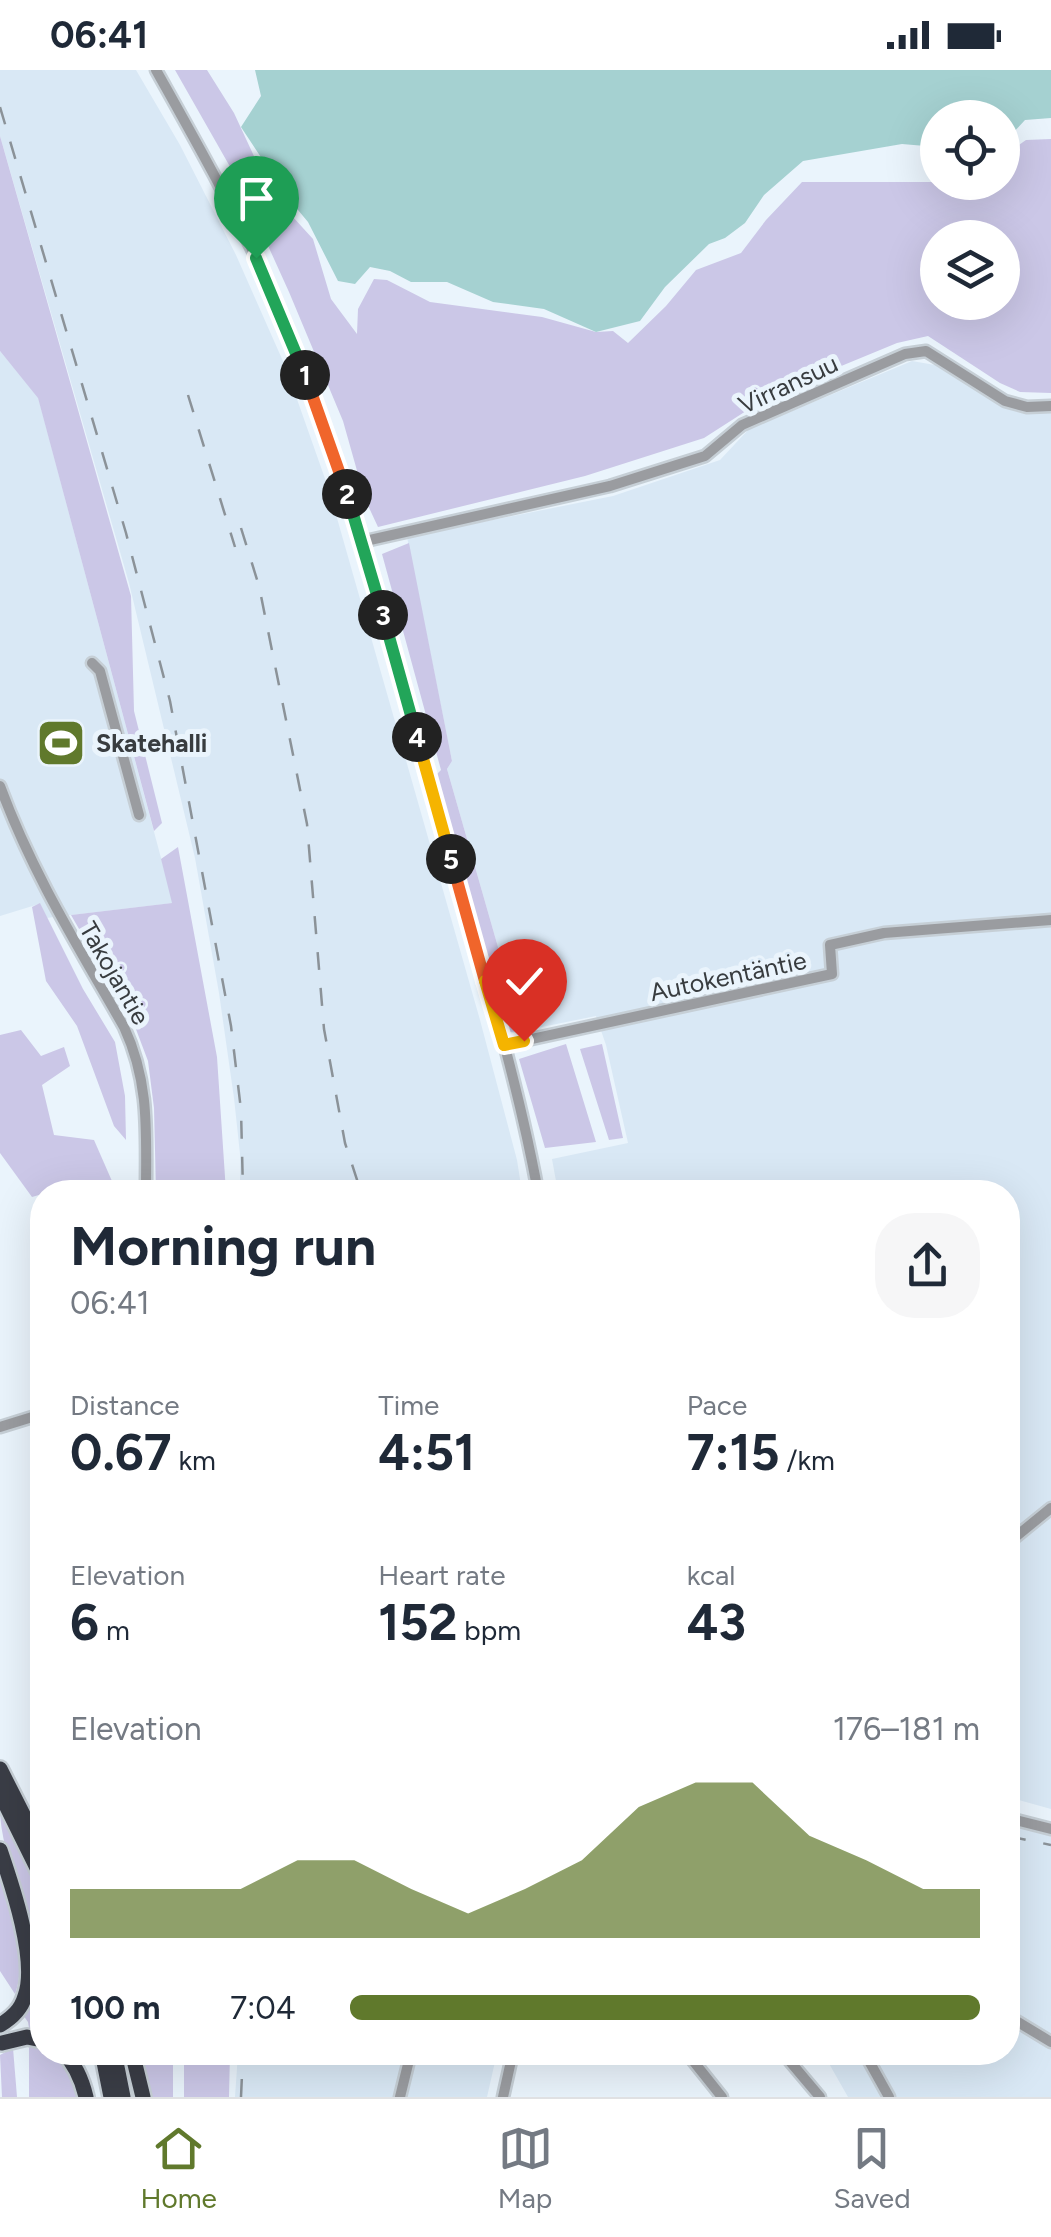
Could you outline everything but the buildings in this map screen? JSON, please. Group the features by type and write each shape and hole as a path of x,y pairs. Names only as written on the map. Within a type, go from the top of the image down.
{"highway":[{"path":"0,1769 30,1827"},
{"path":"0,1793 30,1854"},
{"path":"24,1815 30,1824"},
{"path":"0,1850 23,1930 29,1979 25,1998 1,2037"},
{"path":"0,2010 25,1998"},
{"path":"1,2037 30,2038"},
{"path":"74,2065 86,2097"},
{"path":"105,2065 111,2097"},
{"path":"117,2065 123,2097"},
{"path":"135,2065 144,2097"}],"street":[{"path":"156,70 224,193 276,302 314,398 361,542 504,1045 536,1180"},
{"name":"Virransuu","path":"361,542 610,486 705,456 742,425 906,354 926,351 1006,401 1027,407 1051,406"},
{"path":"92,663 100,671 139,815"},
{"name":"Takojantie","path":"0,786 27,854 133,1046 146,1110 146,1180"},
{"name":"Autokentäntie","path":"504,1045 832,974 830,946 884,933 1051,920"},
{"path":"0,1428 30,1418"},
{"path":"1020,1534 1051,1508"},
{"path":"1020,1821 1051,1829"},
{"path":"1020,2023 1051,2042"},
{"path":"400,2097 408,2065"},
{"path":"503,2097 510,2065"},
{"path":"697,2065 722,2097"},
{"path":"793,2065 820,2097"},
{"path":"871,2065 889,2097"}],"shaded area":[{"path":"0,70 136,70 180,145 236,255 286,368 329,490 480,1020 520,1180 240,1180 234,1098 195,858 129,583 0,136"},
{"path":"175,70 207,70 234,113 271,193 313,239 331,299 357,334 358,309 374,279 387,280 430,302 542,317 596,332 613,331 628,343 696,270 741,253 802,182 920,182 920,200 1020,200 1020,144 1026,140 1051,139 1051,393 1020,392 1000,383 928,336 897,343 771,395 704,438 585,476 378,527 365,499 343,421 241,186"},
{"path":"255,70 1051,70 1051,118 1025,120 1020,125 1020,100 920,100 920,146 902,144 803,161 764,195 745,223 709,244 665,287 640,321 596,332 544,309 493,302 447,282 411,282 390,271 370,267 355,284 338,281 308,222 241,127 261,96"},
{"path":"0,136 131,596 134,711 162,823 154,831 38,398 0,351"},
{"path":"0,351 38,397 173,903 46,918 39,904 0,916"},
{"path":"912,361 935,365 1007,409 1051,410 1051,1809 1020,1800 1020,1180 556,1180 552,1159 628,1143 606,1045 596,1016 522,1031 447,769 452,761 407,537 613,496 720,460 749,429"},
{"path":"409,543 452,761 447,769 522,1031 509,1032 436,775 441,770 382,554"},
{"path":"178,847 217,1057 225,1180 156,1180 148,1061 134,1024 71,915 172,903 161,859"},
{"path":"40,903 115,1042 125,1096 126,1140 114,1126 77,1026 46,981 32,907"},
{"path":"21,1030 41,1056 64,1047 70,1066 42,1085 54,1135 94,1140 112,1180 30,1180 30,1194 0,1153 0,1035"},
{"path":"566,1044 596,1142 545,1148 519,1059"},
{"path":"602,1044 623,1138 609,1140 580,1049"},
{"path":"0,1808 30,1871 30,1930 6,1851"},
{"path":"1020,1827 1051,1833 1051,2097 895,2097 877,2065 1020,2065"},
{"path":"0,1876 19,1951 15,1994 0,1971"},
{"path":"30,2003 30,2028 28,2022 23,2015"},
{"path":"30,2045 30,2065 67,2065 82,2097 29,2097"},
{"path":"13,2048 17,2097 2,2097 0,2055"},
{"path":"141,2065 173,2065 173,2097 150,2097"},
{"path":"184,2065 230,2065 229,2097 184,2097"},
{"path":"237,2065 494,2065 487,2097 235,2097"},
{"path":"830,2065 864,2065 881,2097 848,2097"}],"railway":[{"path":"0,107 126,533 170,701 231,1026 241,1110 243,1180"},
{"path":"188,395 235,547"},
{"path":"241,528 259,586 307,824 324,1029 345,1143 357,1180"},
{"path":"1020,1839 1051,1845"},
{"path":"241,2097 242,2065"}],"place":[{"name":"Skatehalli","path":"61,743"}],"route":[{"path":"256,258 314,398 345,488 504,1045 524,1041"}]}
